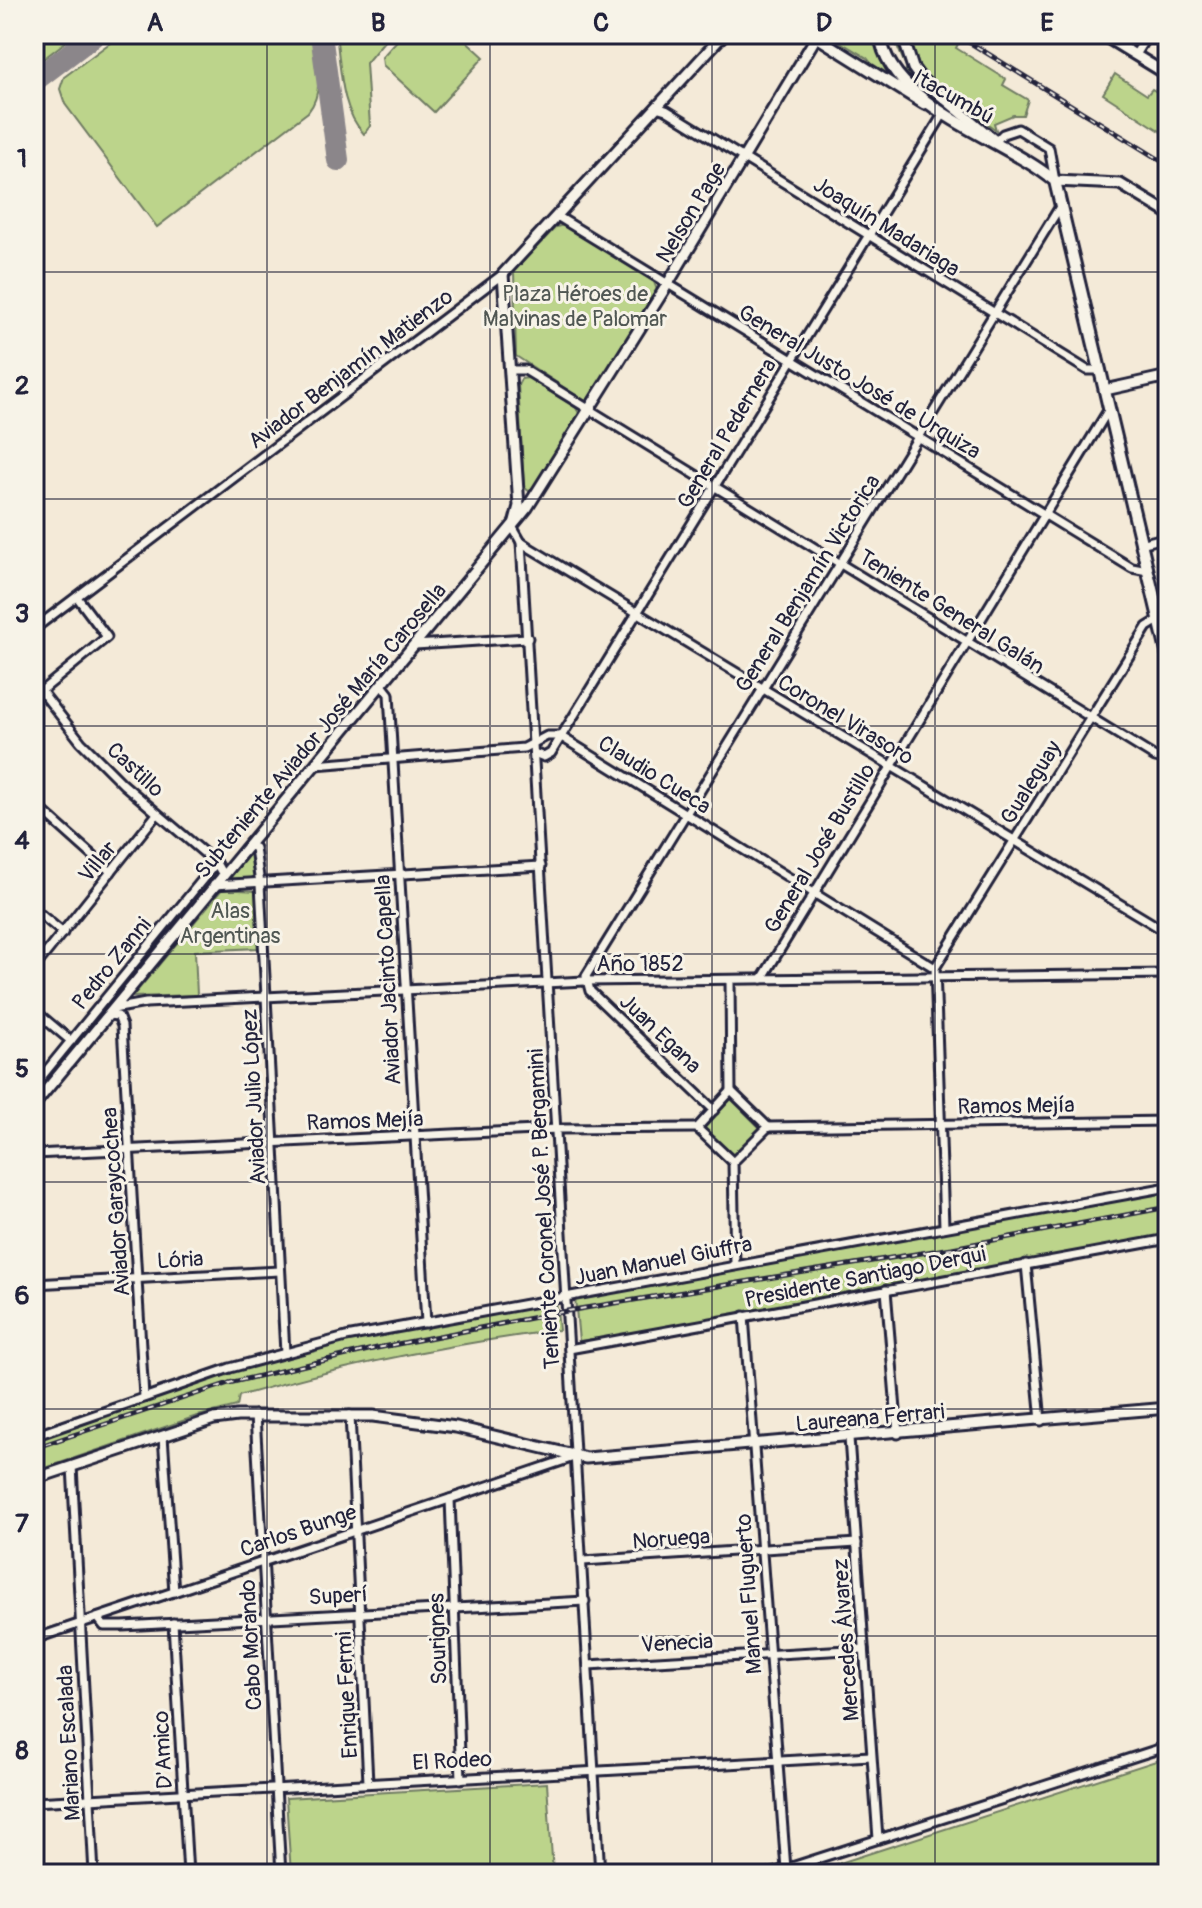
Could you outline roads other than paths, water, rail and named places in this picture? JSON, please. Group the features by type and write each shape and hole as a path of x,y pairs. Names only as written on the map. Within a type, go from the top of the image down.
{"main road":[{"path":"882,34 892,62 909,84 995,142"},
{"name":"Itacumbú","path":"995,142 1055,181"},
{"path":"1055,181 1168,650"}],"street":[{"name":"Aviador Benjamín Matienzo","path":"34,629 503,274 724,34"},
{"name":"Itacumbú","path":"902,34 921,79 995,142"},
{"path":"1101,34 1168,75"},
{"path":"1135,55 1148,34"},
{"name":"Itacumbú","path":"815,35 942,116 995,142"},
{"name":"Nelson Page","path":"513,528 667,285 815,35"},
{"name":"Joaquín Madariaga","path":"656,107 666,110 1087,370 1101,370"},
{"name":"General Pedernera","path":"534,749 548,755 942,116"},
{"path":"995,142 1003,134 1018,129 1049,148 1055,181 1120,184 1168,213"},
{"name":"General Benjamín Victorica","path":"585,981 1061,204"},
{"name":"General Justo José de Urquiza","path":"557,216 1132,568 1148,571"},
{"path":"503,274 519,506 513,528"},
{"name":"Teniente General Galán","path":"511,370 525,370 1155,757 1168,760"},
{"path":"1105,390 1168,376"},
{"name":"General José Bustillo","path":"762,979 812,892 1109,409"},
{"name":"Coronel Virasoro","path":"513,528 521,542 1168,933"},
{"name":"Subteniente Aviador José María Carosella","path":"34,1105 513,528"},
{"path":"1140,544 1168,537"},
{"name":"Teniente Coronel José P. Bergamini","path":"521,542 600,1874"},
{"path":"34,697 107,637 77,597"},
{"name":"Gualeguay","path":"937,972 1147,627 1160,619"},
{"path":"415,645 528,638"},
{"name":"Aviador Jacinto Capella","path":"382,685 389,694 404,991 426,1323"},
{"name":"Castillo","path":"42,692 81,742 157,814 216,863"},
{"path":"315,765 534,749 547,736 560,736"},
{"name":"Claudio Cueca","path":"560,736 923,960 937,972"},
{"path":"34,803 111,872"},
{"name":"Villar","path":"34,968 157,814"},
{"name":"Aviador Julio López","path":"248,845 255,848 260,884 285,1353"},
{"path":"216,863 223,875"},
{"name":"Pedro Zanni","path":"34,1086 216,863"},
{"path":"214,885 541,866"},
{"path":"34,909 63,933"},
{"path":"919,977 924,969 923,960"},
{"path":"937,972 944,1226"},
{"name":"Año 1852","path":"111,1012 146,1003 585,981 919,977 937,972 1168,974"},
{"name":"Juan Egana","path":"585,981 590,991 714,1110"},
{"path":"730,981 731,1091 697,1128 733,1162 735,1265"},
{"path":"34,1010 71,1041"},
{"name":"Aviador Garaycochea","path":"111,1012 118,1016 122,1026 144,1397"},
{"path":"731,1091 768,1127 733,1162"},
{"name":"Ramos Mejía","path":"768,1127 1168,1121"},
{"name":"Ramos Mejía","path":"34,1154 558,1129 697,1128"},
{"name":"Juan Manuel Giuffra","path":"34,1436 144,1397 285,1353 426,1323 1168,1187"},
{"name":"Presidente Santiago Derqui","path":"569,1349 1168,1239"},
{"path":"1026,1264 1041,1422"},
{"name":"Lória","path":"34,1284 280,1271"},
{"path":"886,1290 898,1434"},
{"name":"Manuel Fluguerto","path":"744,1316 786,1869"},
{"name":"Laureana Ferrari","path":"574,1457 898,1434 1168,1408"},
{"path":"34,1479 220,1417 255,1415 350,1415 456,1427 574,1457"},
{"name":"Cabo Morando","path":"255,1415 281,1874"},
{"name":"Enrique Fermi","path":"350,1415 368,1782"},
{"path":"163,1436 174,1592"},
{"name":"Mercedes Álvarez","path":"849,1438 878,1839"},
{"name":"Carlos Bunge","path":"34,1639 574,1457"},
{"name":"Mariano Escalada","path":"72,1466 94,1874"},
{"name":"Sourignes","path":"450,1499 461,1779"},
{"name":"Noruega","path":"583,1561 857,1543"},
{"name":"Superí","path":"98,1618 104,1626 585,1601"},
{"name":"D'Amico","path":"173,1623 188,1874"},
{"name":"Venecia","path":"588,1665 864,1649"},
{"path":"770,1874 1168,1746"},
{"name":"El Rodeo","path":"34,1802 871,1756"}],"railway":[{"path":"956,34 1168,165"},
{"path":"34,1448 229,1383 377,1348 567,1311 952,1248 1168,1207"}],"park label":[{"name":"Plaza Héroes de Malvinas de Palomar","path":"575,306"},
{"name":"Alas Argentinas","path":"230,922"}]}
